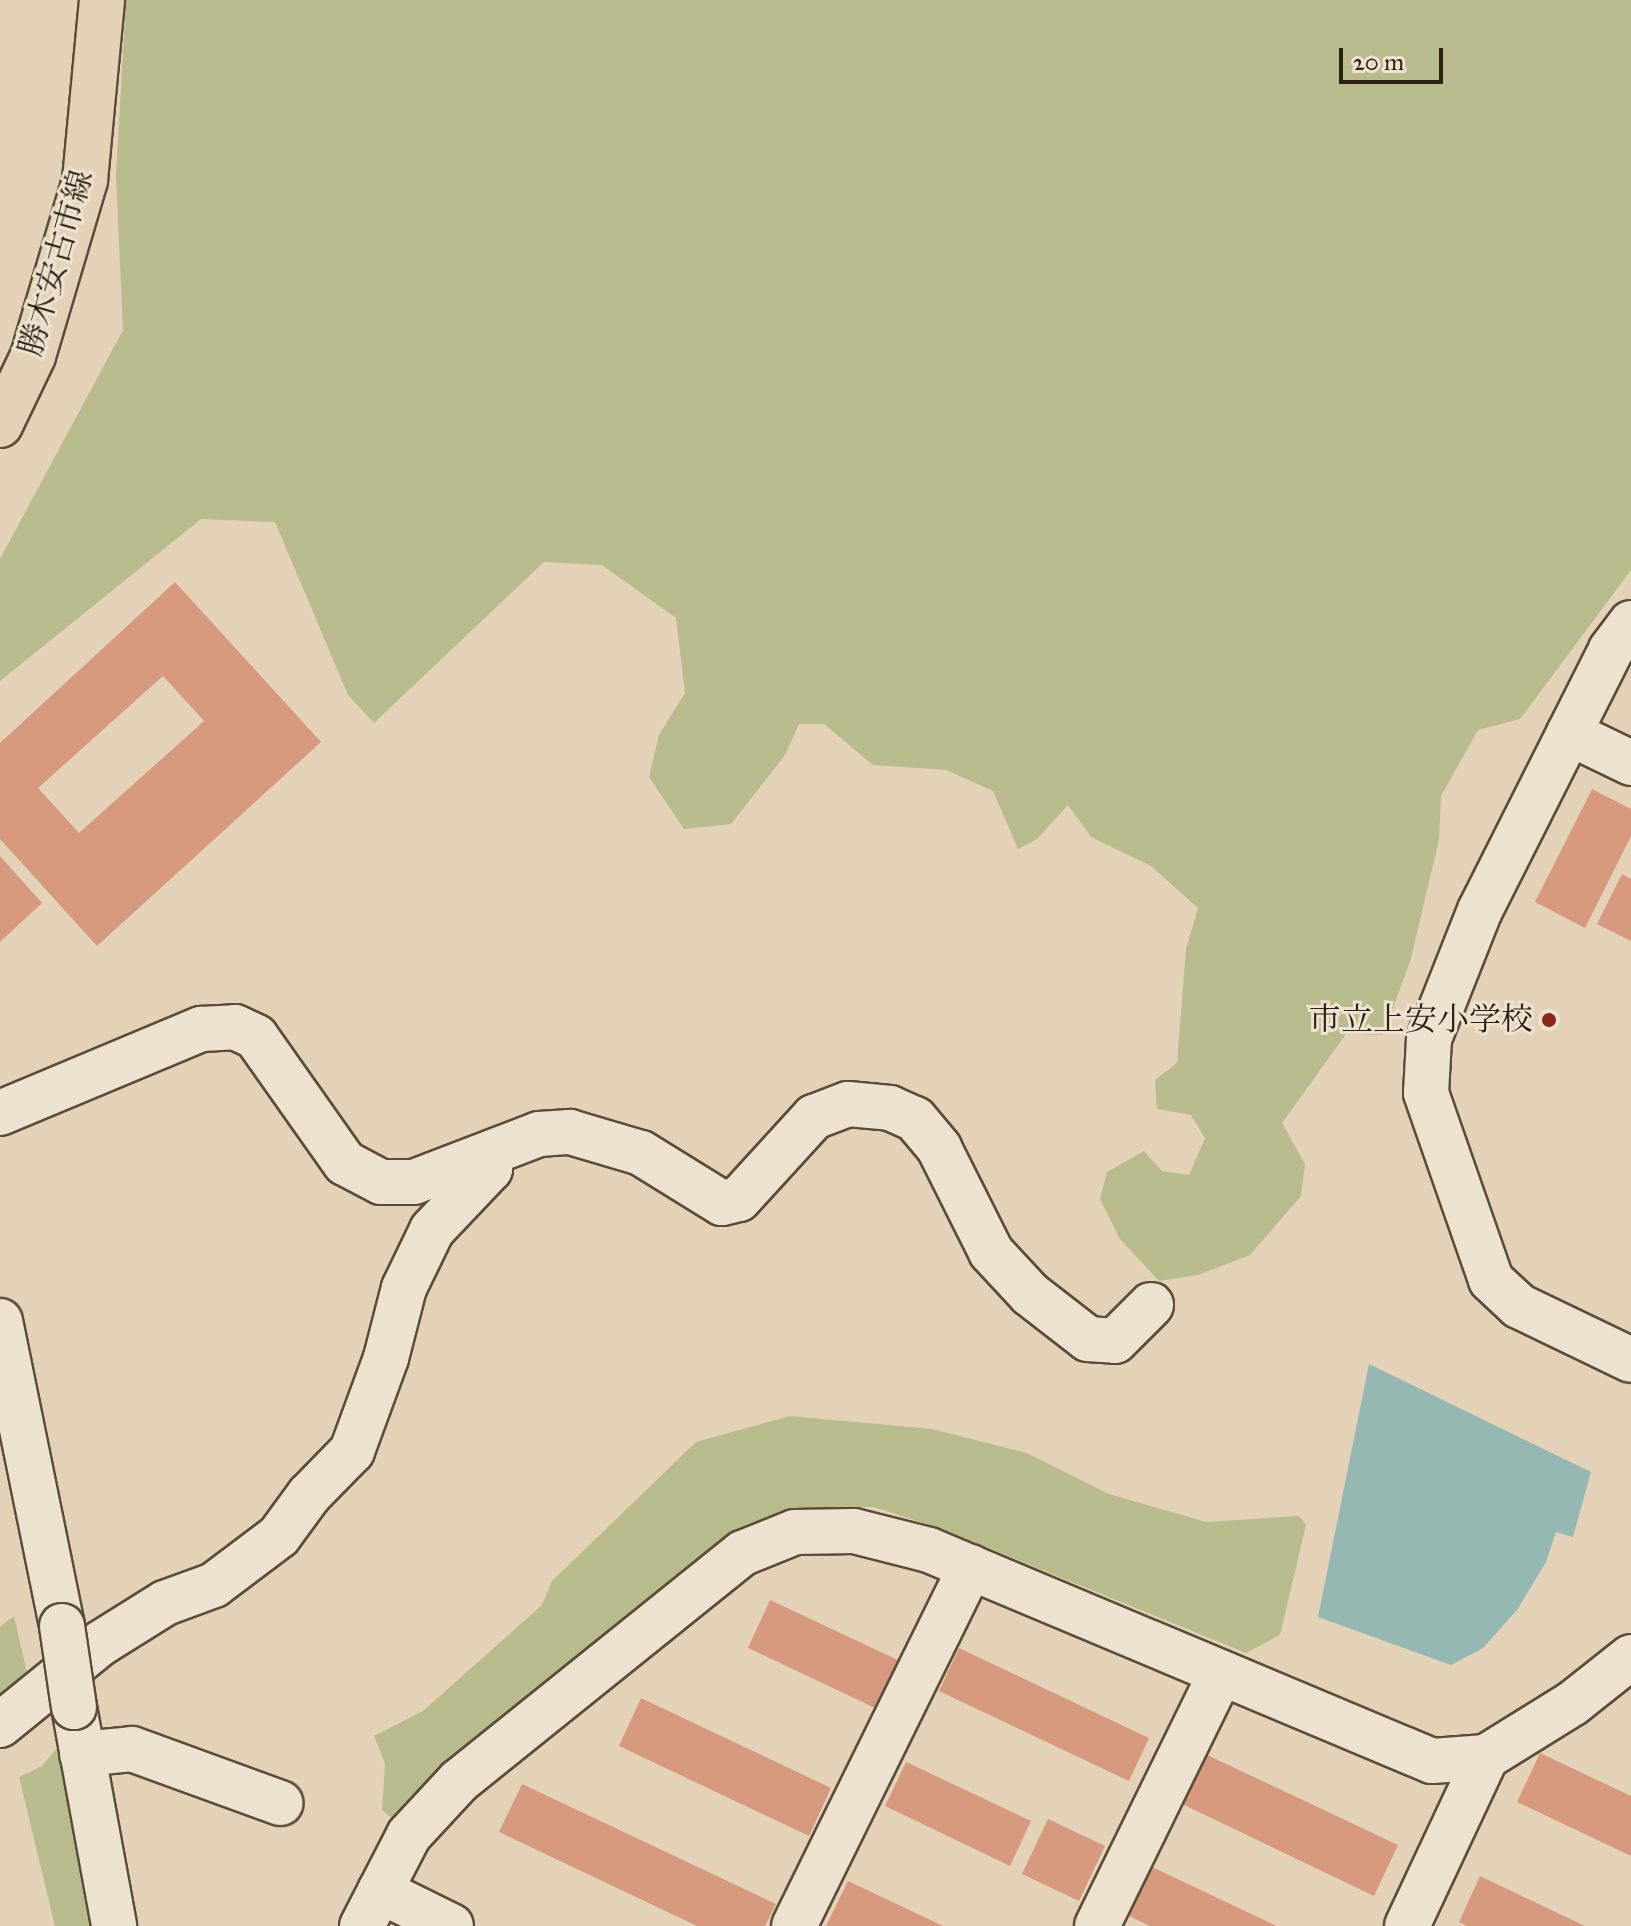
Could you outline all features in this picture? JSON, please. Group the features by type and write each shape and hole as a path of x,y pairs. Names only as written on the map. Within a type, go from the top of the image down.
{"main road":[{"name":"勝木安古市線","path":"0,425 33,356 85,180 102,0"}],"street":[{"path":"1631,623 1569,733 1480,910 1429,1039 1426,1093 1491,1280 1519,1306 1631,1360"},
{"path":"1569,733 1631,763"},
{"path":"0,1113 201,1029 235,1027 256,1037 345,1163 381,1182 414,1182 539,1134 570,1132 641,1153 722,1203 739,1199 814,1117 848,1104 890,1108 915,1119 939,1148 991,1252 1030,1294 1088,1339 1115,1341 1151,1305"},
{"path":"0,1725 101,1643 165,1603 214,1585 279,1536 309,1495 352,1451 386,1358 404,1288 432,1230 490,1169 489,1153"},
{"path":"0,1321 8,1420 62,1626 114,1926"},
{"path":"451,1926 371,1909 409,1835 459,1781 743,1553 795,1532 854,1531 929,1550 1432,1761 1486,1757 1573,1703 1631,1657"},
{"path":"794,1926 971,1567"},
{"path":"1097,1926 1221,1673"},
{"path":"82,1754 132,1749 280,1803"},
{"path":"1407,1926 1486,1757"}],"green space":[{"path":"126,0 1631,0 1631,570 1520,719 1478,730 1441,796 1439,840 1410,962 1383,1035 1346,1034 1282,1123 1305,1164 1301,1196 1250,1255 1198,1275 1159,1281 1119,1238 1100,1199 1107,1172 1144,1151 1162,1171 1189,1175 1205,1138 1191,1115 1157,1109 1155,1080 1177,1063 1186,949 1198,908 1151,866 1091,837 1068,805 1037,839 1018,849 993,791 946,770 873,765 824,724 799,724 785,755 731,824 684,829 649,777 659,735 685,693 676,618 602,565 544,562 374,723 348,695 275,522 201,519 0,681 0,559 123,330 116,175"},
{"path":"790,1416 932,1429 1027,1453 1109,1494 1206,1522 1299,1516 1306,1525 1280,1635 1246,1653 942,1529 874,1507 797,1508 729,1536 447,1773 398,1823 382,1810 385,1764 374,1736 423,1711 542,1605 552,1581 696,1442"},
{"path":"14,1616 27,1673 0,1695 0,1627"},
{"path":"75,1726 110,1926 55,1926 19,1777 42,1766"}],"water":[{"path":"1369,1364 1591,1472 1573,1537 1556,1532 1546,1562 1517,1610 1483,1648 1451,1665 1318,1617"}],"building":[{"path":"175,582 321,742 97,946 0,839 0,743","holes":["163,676 204,721 79,833 38,788"]},
{"path":"1592,789 1631,809 1631,836 1585,928 1535,902"},
{"path":"0,856 42,903 0,942"},
{"path":"1622,874 1631,879 1631,941 1597,924"},
{"path":"770,1600 898,1660 875,1708 748,1648"},
{"path":"959,1648 1149,1738 1129,1781 939,1691"},
{"path":"641,1698 831,1788 809,1836 619,1746"},
{"path":"1203,1753 1398,1845 1374,1896 1180,1803"},
{"path":"1540,1753 1631,1796 1631,1856 1517,1802"},
{"path":"906,1762 1031,1821 1010,1866 885,1806"},
{"path":"522,1784 776,1904 765,1926 697,1926 499,1832"},
{"path":"1048,1819 1105,1846 1079,1901 1022,1874"},
{"path":"1148,1865 1277,1926 1150,1926 1125,1914"},
{"path":"1480,1876 1585,1926 1467,1926 1459,1922"},
{"path":"848,1881 943,1926 826,1926"}],"place":[{"name":"市立上安小学校","path":"1549,1020"}]}
